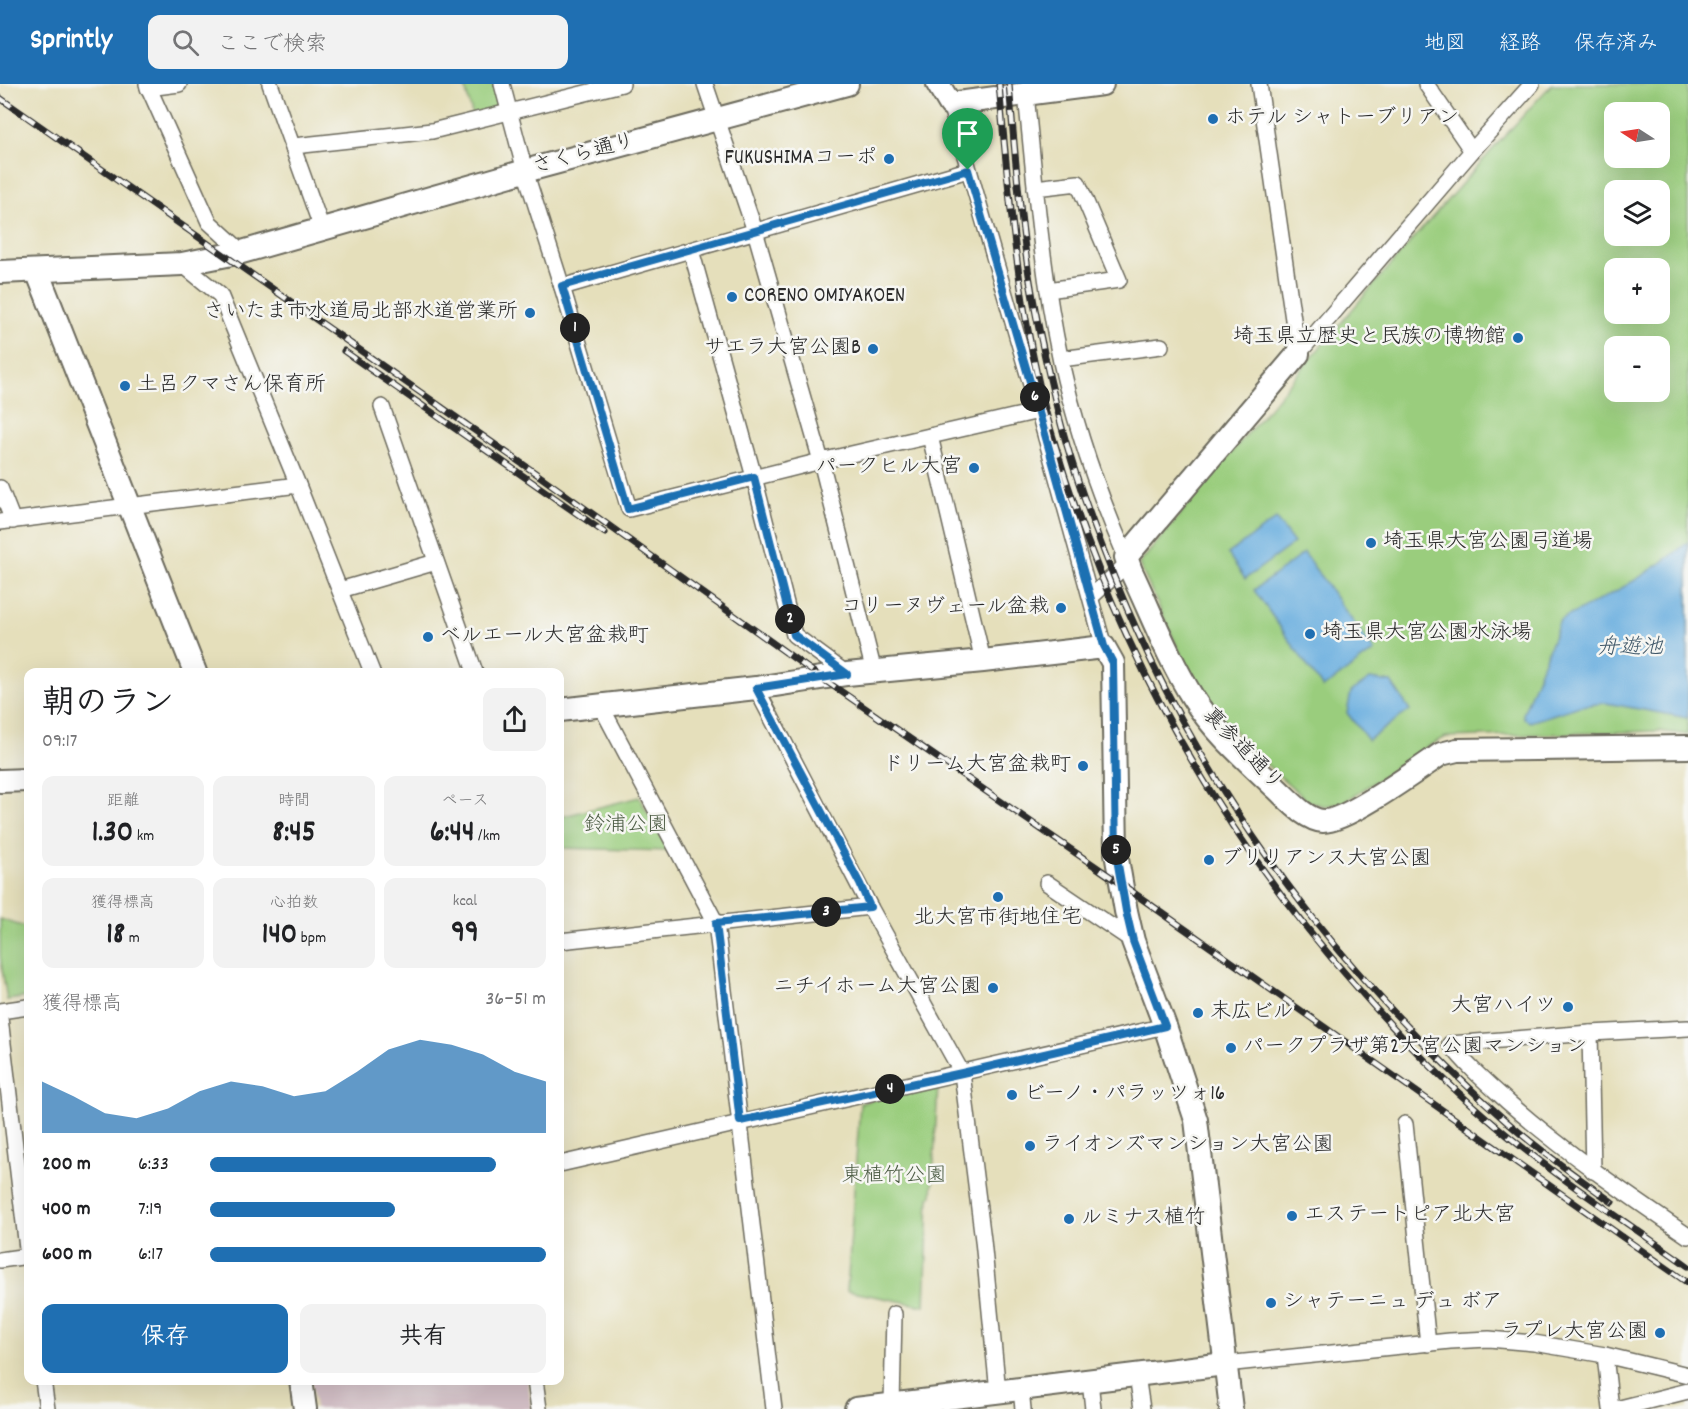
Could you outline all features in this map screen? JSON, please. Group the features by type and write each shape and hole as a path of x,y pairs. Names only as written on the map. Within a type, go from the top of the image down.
{"street":[{"path":"179,84 147,86 209,222 242,252"},
{"path":"270,84 322,229"},
{"path":"502,84 525,171 562,286 628,509 821,460 1039,411"},
{"path":"294,146 432,131 622,84"},
{"path":"705,84 755,231 821,460 874,672"},
{"name":"さくら通り","path":"0,272 182,264 242,252 525,171 847,84"},
{"path":"938,84 950,104 1104,646 1113,663 1116,853 1133,941 1165,1026 1196,1120 1231,1409"},
{"path":"950,104 1027,89 1102,84"},
{"path":"1259,84 1298,354"},
{"path":"1426,84 1472,151"},
{"path":"1091,597 1127,560 1298,354 1532,84"},
{"path":"1027,89 1040,239 1061,359 1078,430 1127,560"},
{"path":"562,286 968,170"},
{"path":"1035,188 1078,183 1119,280 1048,290"},
{"path":"691,250 754,477 794,635 847,674"},
{"path":"182,264 220,295 370,668"},
{"path":"37,271 193,668"},
{"path":"1061,359 1161,346"},
{"path":"382,407 474,668"},
{"path":"930,436 983,661"},
{"path":"0,488 6,521 298,485"},
{"name":"裏参道通り","path":"1127,560 1193,699 1218,730 1279,791 1307,815 1321,821 1335,820 1352,812 1441,754 1457,750 1688,747"},
{"path":"340,590 436,562"},
{"path":"564,711 756,688 847,674 983,661 1104,646"},
{"path":"756,688 870,907 962,1073 983,1240 998,1392"},
{"path":"601,706 716,923 774,1409"},
{"path":"0,781 24,780"},
{"path":"1047,883 1133,941"},
{"path":"564,941 870,907"},
{"path":"0,1011 24,1008"},
{"path":"0,1018 24,1223"},
{"path":"564,1163 740,1121 1165,1026"},
{"path":"1688,1028 1450,1044 1462,1061 1528,1119 1593,1171 1688,1236"},
{"path":"1590,1033 1593,1171"},
{"path":"1405,1124 1428,1344"},
{"path":"0,1260 24,1257"},
{"path":"888,1406 894,1314"},
{"path":"856,1409 954,1403 998,1392 1022,1399 1089,1381 1225,1364 1489,1339 1513,1340 1605,1355 1688,1375"},
{"path":"1605,1355 1611,1409"},
{"path":"1137,1375 1142,1409"},
{"path":"1089,1381 1093,1409"},
{"path":"44,1385 47,1409"},
{"path":"302,1385 304,1409"},
{"path":"536,1385 539,1409"},
{"path":"1616,1409 1688,1391"}],"shaded area":[{"path":"312,1385 529,1385 531,1409 315,1409"}],"green space":[{"path":"464,84 495,84 500,99 499,109 473,117"},
{"path":"1552,84 1688,84 1688,735 1659,731 1446,737 1427,747 1343,803 1325,806 1309,802 1257,756 1217,711 1183,659 1139,564 1342,321"},
{"name":"鈴浦公園","path":"639,797 669,851 564,848 564,816"},
{"path":"0,919 24,927 24,998 7,1000 0,956"},
{"name":"東植竹公園","path":"938,1085 932,1196 929,1197 925,1306 847,1291 860,1103"}],"water":[{"path":"1276,519 1294,543 1245,579 1228,554"},
{"name":"舟遊池","path":"1688,542 1688,718 1606,703 1580,706 1530,722 1524,719 1523,714 1560,620 1643,575"},
{"path":"1304,553 1374,651 1323,688 1254,590"},
{"path":"1370,679 1391,682 1410,710 1368,740 1347,713 1351,692"}],"railway":[{"path":"999,84 1011,215 1023,302 1051,431 1075,508 1136,655 1172,725 1212,794 1256,860 1303,923 1390,1024 1444,1079 1524,1149 1688,1266"},
{"path":"1009,84 1018,191 1029,276 1061,424 1080,487 1103,549 1137,631 1177,710 1221,787 1270,860 1323,931 1381,998 1442,1062 1507,1122 1612,1202"},
{"path":"0,98 534,472 823,679 1121,884 1688,1283"},
{"path":"344,351 605,533"}],"place":[{"name":"ホテル シャトーブリアン","path":"1213,119"},
{"name":"FUKUSHIMAコーポ","path":"889,159"},
{"name":"CORENO OMIYAKOEN","path":"732,297"},
{"name":"さいたま市水道局北部水道営業所","path":"530,313"},
{"name":"埼玉県立歴史と民族の博物館","path":"1518,338"},
{"name":"サエラ大宮公園B","path":"873,349"},
{"name":"土呂クマさん保育所","path":"125,386"},
{"name":"パークヒル大宮","path":"974,468"},
{"name":"埼玉県大宮公園弓道場","path":"1371,543"},
{"name":"コリーヌヴェール盆栽","path":"1061,608"},
{"name":"埼玉県大宮公園水泳場","path":"1310,634"},
{"name":"ベルエール大宮盆栽町","path":"428,637"},
{"name":"ドリーム大宮盆栽町","path":"1083,766"},
{"name":"ブリリアンス大宮公園","path":"1209,860"},
{"name":"北大宮市街地住宅","path":"998,897"},
{"name":"ニチイホーム大宮公園","path":"993,988"},
{"name":"大宮ハイツ","path":"1568,1007"},
{"name":"末広ビル","path":"1198,1013"},
{"name":"パークプラザ第2大宮公園マンション","path":"1231,1048"},
{"name":"ビーノ・パラッツォ16","path":"1012,1095"},
{"name":"ライオンズマンション大宮公園","path":"1030,1146"},
{"name":"エステートピア北大宮","path":"1292,1216"},
{"name":"ルミナス植竹","path":"1069,1219"},
{"name":"シャテーニュ デュ ボア","path":"1271,1303"},
{"name":"ラプレ大宮公園","path":"1660,1333"}],"route":[{"path":"968,170 1104,646 1113,663 1116,853 1133,941 1165,1026 740,1121 716,923 870,907 756,688 847,674 794,635 754,477 628,509 562,286 968,170"}]}
